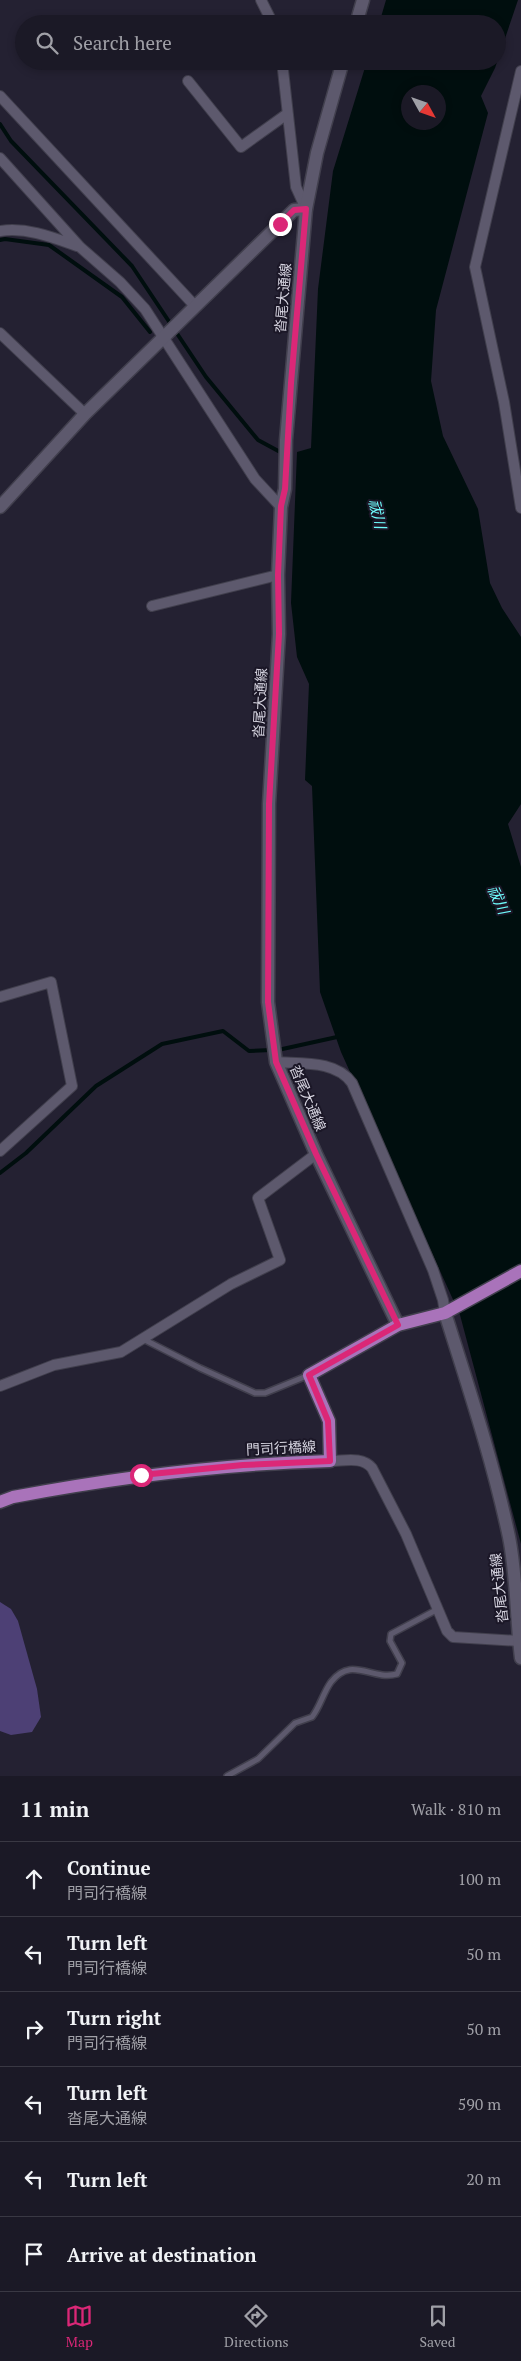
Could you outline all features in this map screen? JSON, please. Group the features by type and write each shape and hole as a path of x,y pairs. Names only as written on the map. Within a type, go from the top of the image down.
{"main road":[{"path":"359,15 363,0"},
{"name":"沓尾大通線","path":"340,70 317,153 306,209 286,440 285,489 281,506 278,575 279,634 269,804 268,1002 276,1062 316,1154 398,1325"},
{"path":"0,507 85,414 193,308 294,210 306,209"},
{"path":"309,1375 398,1325 447,1312 521,1271"},
{"name":"沓尾大通線","path":"447,1312 509,1537 517,1589 521,1658"},
{"name":"門司行橋線","path":"0,1502 13,1497 124,1477 243,1465 330,1461 328,1421 309,1375"}],"street":[{"path":"260,0 268,15"},
{"path":"283,70 296,187 306,209"},
{"path":"521,71 475,267 504,402 521,508"},
{"path":"188,81 241,147 288,114"},
{"path":"0,96 193,308"},
{"path":"0,158 80,247 120,282 145,308 166,335 255,479 281,506"},
{"path":"0,231 10,230 36,233 80,247"},
{"path":"0,333 85,414"},
{"path":"152,606 278,575"},
{"path":"0,997 51,982 72,1086 0,1151"},
{"path":"276,1062 325,1066 340,1070 352,1083 433,1270 447,1312"},
{"path":"0,1386 54,1365 121,1352 231,1284 280,1260 258,1198 316,1154"},
{"path":"330,1461 360,1460 367,1462 372,1468 406,1534 447,1631 452,1637 519,1641"}],"lane":[{"path":"143,1338 191,1364 255,1393 265,1393 309,1375"},
{"path":"227,1776 258,1759 295,1723 312,1717 329,1684 337,1675 355,1668 388,1676 396,1674 402,1663 390,1641 391,1634 438,1609"}],"shaded area":[{"path":"0,1602 11,1609 18,1621 37,1689 41,1717 32,1732 11,1735 0,1731"}],"water":[{"path":"386,0 518,0 506,35 506,15 382,15"},
{"name":"祓川","path":"364,70 494,70 481,96 488,113 436,310 431,381 443,436 478,509 490,583 502,608 521,637 521,804 508,824 521,867 521,1544 460,1315 341,1052 320,992 312,786 305,780 309,684 297,657 291,603 297,452 311,448 318,289 333,171"}],"waterway":[{"path":"0,124 11,141 132,266 206,377 258,440 282,453"},
{"path":"0,240 5,239 49,245 122,297 150,332"},
{"path":"0,1173 26,1153 96,1086 162,1044 223,1031 249,1051 271,1050"},
{"path":"278,1050 337,1037 337,1034"}],"route":[{"path":"141,1475 243,1465 330,1461 328,1421 309,1375 398,1325 316,1154 276,1062 268,1002 269,804 279,634 278,575 281,506 285,489 286,440 306,209 294,210 280,224"}]}
